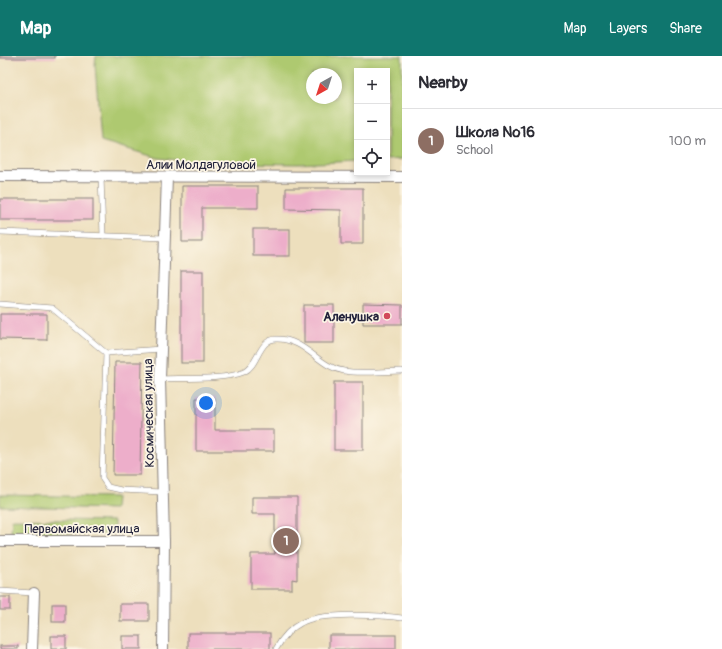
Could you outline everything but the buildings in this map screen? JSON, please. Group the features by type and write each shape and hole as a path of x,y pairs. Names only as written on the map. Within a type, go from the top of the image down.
{"street":[{"name":"Алии Молдагуловой","path":"0,176 402,177"},
{"name":"Космическая улица","path":"163,649 164,540 160,379 166,176"},
{"name":"Первомайская улица","path":"0,541 164,540"},
{"path":"32,649 34,593"}],"lane":[{"path":"101,176 103,236"},
{"path":"0,232 164,238"},
{"path":"0,304 52,308 106,353 161,349"},
{"path":"160,379 234,375 246,371 255,362 263,345 275,339 292,340 329,366 344,371 402,371"},
{"path":"106,353 102,478 108,487 121,490 162,492"},
{"path":"0,591 34,593"},
{"path":"276,649 284,636 301,622 322,617 402,618"}],"green space":[{"path":"96,56 402,56 402,159 390,160 390,68 354,68 354,161 297,164 193,162 158,158 101,141 95,65"},
{"path":"0,495 116,497 115,509 0,506"},
{"path":"12,519 114,521 114,534 11,533"}],"place":[{"name":"Аленушка","path":"387,316"},
{"name":"Школа №16","path":"286,541"}]}
